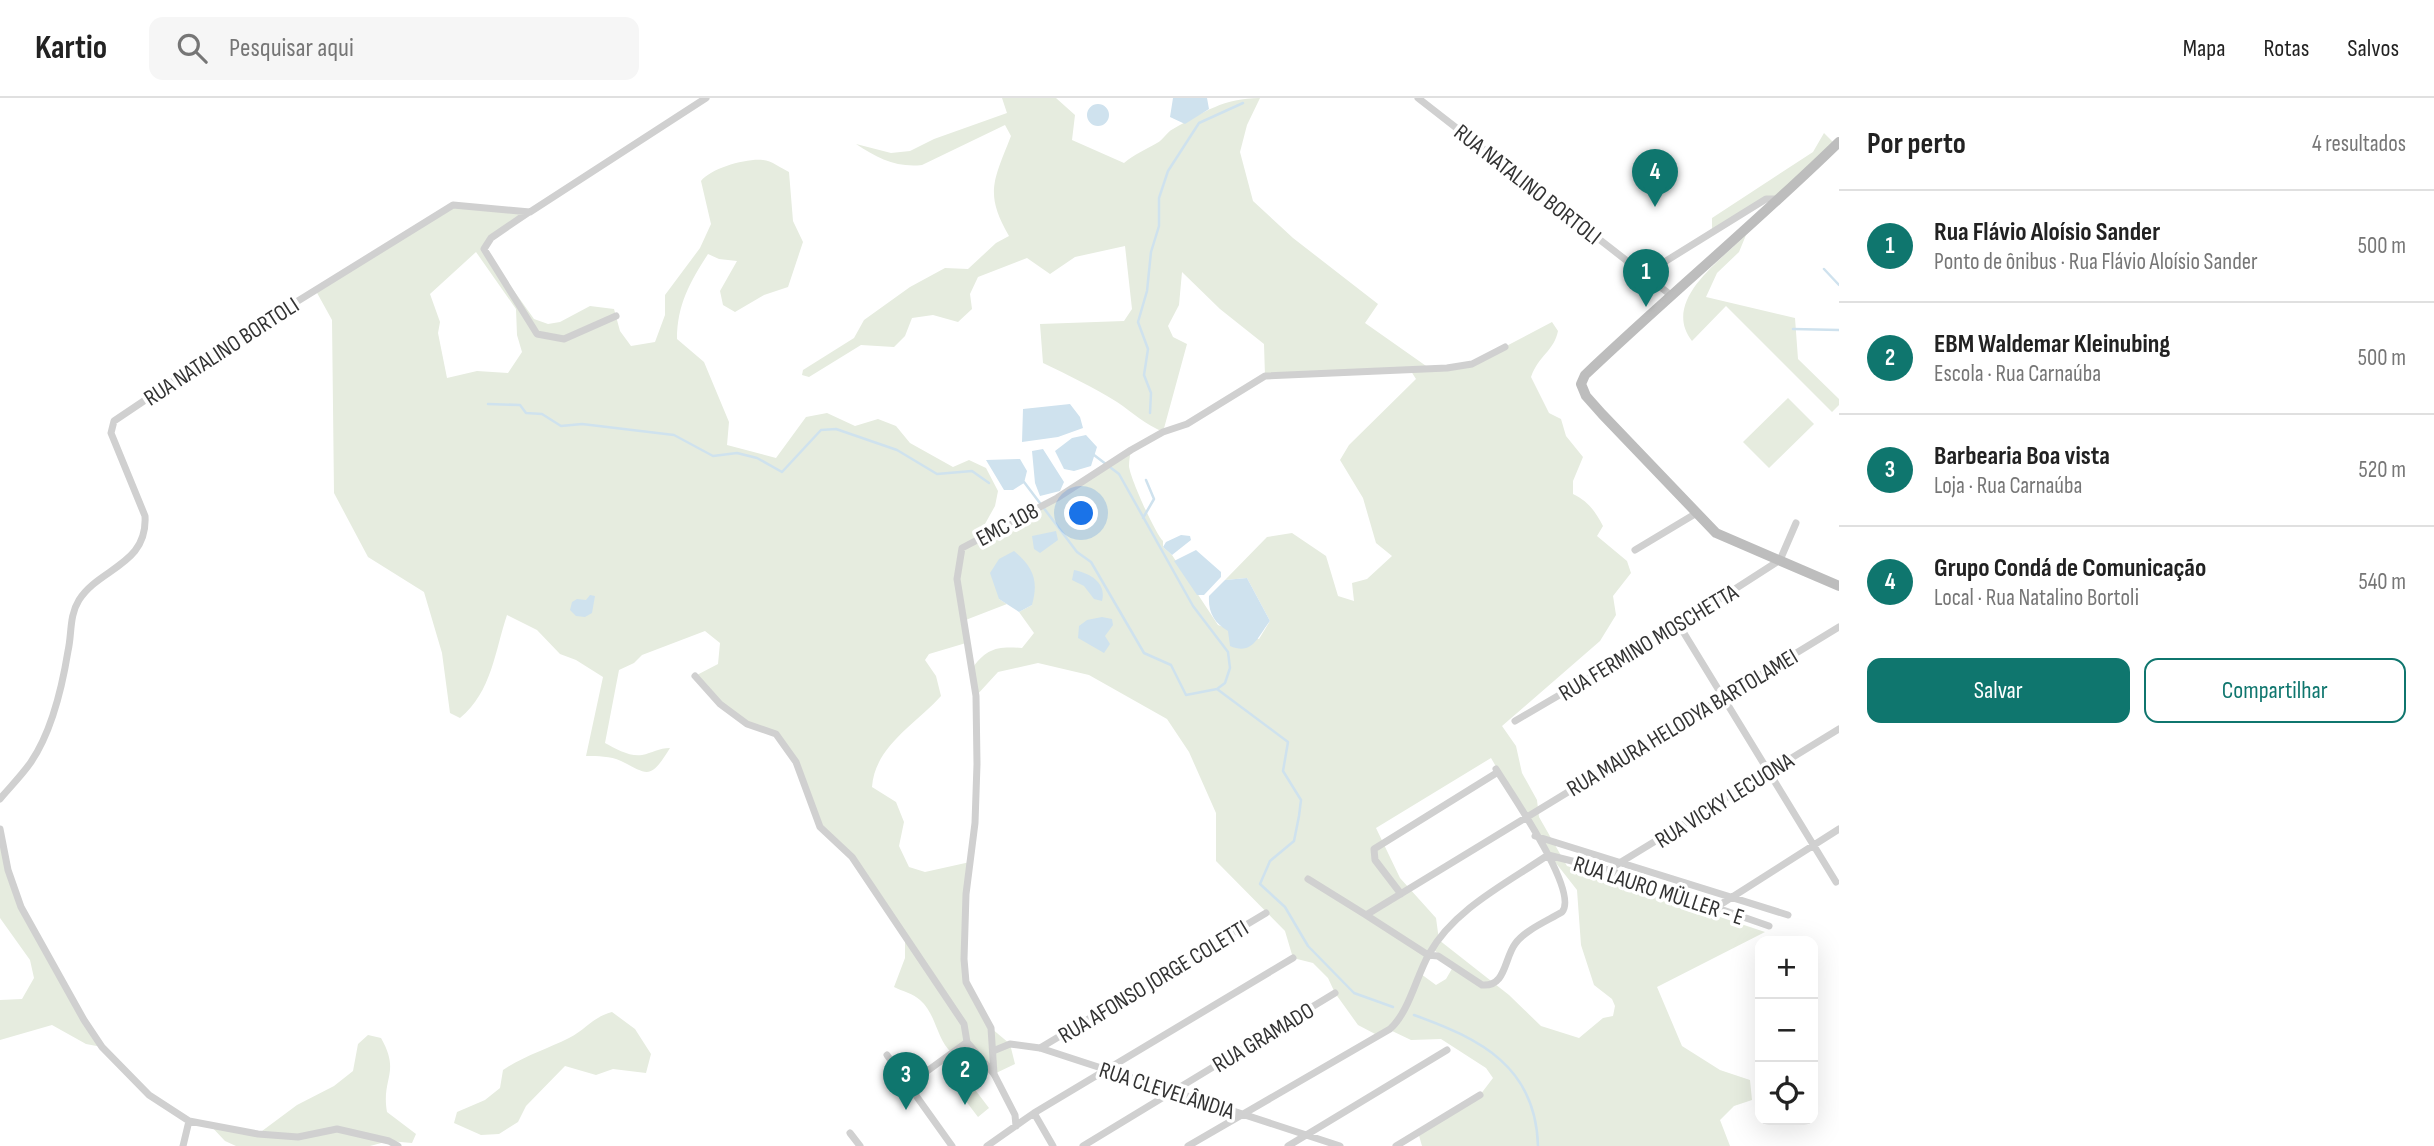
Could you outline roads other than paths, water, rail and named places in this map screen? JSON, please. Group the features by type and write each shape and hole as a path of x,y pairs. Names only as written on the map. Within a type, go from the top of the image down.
{"street":[{"path":"617,316 564,339 537,334 484,249 491,238 706,98"},
{"name":"RUA NATALINO BORTOLI","path":"1418,98 1671,296"},
{"path":"1839,142 1777,202 1585,375 1581,384 1586,396 1695,514 1730,541 1839,586"},
{"path":"1645,274 1766,198 1777,202"},
{"name":"RUA NATALINO BORTOLI","path":"0,799 31,762 55,707 69,649 73,611 87,590 134,552 146,528 145,516 111,433 114,421 230,343 453,205 530,212"},
{"name":"EMC 108","path":"994,1074 991,1028 966,982 964,959 965,894 975,823 977,764 975,696 957,579 962,548 1057,498 1131,450 1163,432 1187,424 1265,376 1447,368 1472,364 1505,347"},
{"path":"1634,550 1695,514"},
{"path":"1780,560 1796,523"},
{"name":"RUA FERMINO MOSCHETTA","path":"1516,722 1679,625 1780,560"},
{"path":"1679,625 1836,881"},
{"name":"RUA MAURA HELODYA BARTOLAMEI","path":"1366,915 1839,627"},
{"path":"695,676 720,704 747,724 776,734 796,762 820,827 852,857 964,1024 967,1042 994,1074 1015,1115 1016,1126"},
{"name":"RUA VICKY LECUONA","path":"1608,870 1839,729"},
{"path":"1308,879 1429,955 1438,956 1482,985 1489,986 1500,979 1515,944 1566,907 1565,887 1497,771 1377,846 1373,853 1375,860 1401,894"},
{"path":"0,829 8,870 21,907 84,1020 102,1047 149,1095 189,1121 258,1134 298,1137 337,1129 389,1141 398,1146"},
{"path":"1715,908 1839,829"},
{"name":"RUA LAURO MÜLLER - E","path":"1535,836 1788,915"},
{"path":"1188,1146 1401,1019 1409,994 1429,955 1460,916 1548,855"},
{"name":"RUA LAURO MÜLLER - E","path":"1548,855 1608,870 1769,926"},
{"name":"RUA AFONSO JORGE COLETTI","path":"1040,1048 1266,913"},
{"path":"986,1146 1034,1114 1293,958"},
{"name":"RUA GRAMADO","path":"1083,1146 1335,993"},
{"path":"908,1085 967,1042"},
{"name":"RUA CLEVELÂNDIA","path":"993,1051 1010,1044 1040,1048 1340,1146"},
{"path":"1288,1146 1447,1050"},
{"path":"887,1055 952,1146"},
{"path":"1396,1146 1480,1095"},
{"path":"1034,1114 1053,1146"},
{"path":"183,1146 189,1121"},
{"path":"850,1133 860,1146"}],"water":[{"path":"1173,98 1207,98 1209,109 1185,124 1170,117"},
{"path":"1098,104 1106,107 1109,115 1106,123 1098,126 1090,123 1087,115 1090,107"},
{"path":"1070,404 1080,417 1083,428 1058,437 1022,442 1023,409"},
{"path":"1086,435 1097,447 1091,466 1074,471 1064,469 1055,451 1072,438"},
{"path":"1043,449 1064,482 1060,491 1040,496 1035,483 1032,451"},
{"path":"1020,459 1027,471 1024,483 1013,490 1004,490 986,460"},
{"path":"1056,531 1058,540 1040,553 1034,549 1032,536"},
{"path":"1181,535 1190,536 1191,540 1172,555 1163,547 1166,542"},
{"path":"1196,550 1221,572 1221,577 1204,595 1197,595 1174,561"},
{"path":"1014,551 1030,569 1035,588 1032,605 1019,612 999,599 990,573 999,559"},
{"path":"1074,570 1096,580 1102,589 1102,601 1094,599 1084,586 1072,580"},
{"path":"1247,578 1270,621 1254,643 1238,648 1230,646 1228,631 1213,616 1209,596 1225,580"},
{"path":"590,595 595,596 592,613 585,617 576,616 570,610 572,602 577,599 586,600"},
{"path":"1102,617 1112,619 1113,625 1105,636 1110,644 1104,653 1078,638 1079,626 1087,620"}],"waterway":[{"path":"1150,413 1151,393 1144,375 1148,349 1138,322 1147,291 1151,252 1159,226 1159,198 1168,171 1199,123 1243,103"},
{"path":"1824,269 1839,285"},
{"path":"1793,329 1839,330"},
{"path":"488,404 520,405 526,413 542,414 561,426 582,424 674,435 713,456 737,453 757,458 782,472 821,430 836,429 897,450 937,474 972,471 989,483"},
{"path":"1094,455 1119,474 1193,606 1228,652 1230,668 1225,683 1217,689"},
{"path":"1143,518 1154,499 1146,480"},
{"path":"1024,482 1077,552 1091,562 1144,653 1171,665 1186,695 1217,689 1288,742 1283,771 1301,800 1299,816 1294,841 1270,861 1260,884 1285,907 1308,946 1354,993 1393,1007"},
{"path":"1414,1015 1461,1034 1482,1046 1516,1076 1535,1119 1538,1146"}],"place":[{"name":"Grupo Condá de Comunicação","path":"1655,207"},
{"name":"Rua Flávio Aloísio Sander","path":"1646,307"},
{"name":"EBM Waldemar Kleinubing","path":"965,1105"},
{"name":"Barbearia Boa vista","path":"906,1110"}]}
